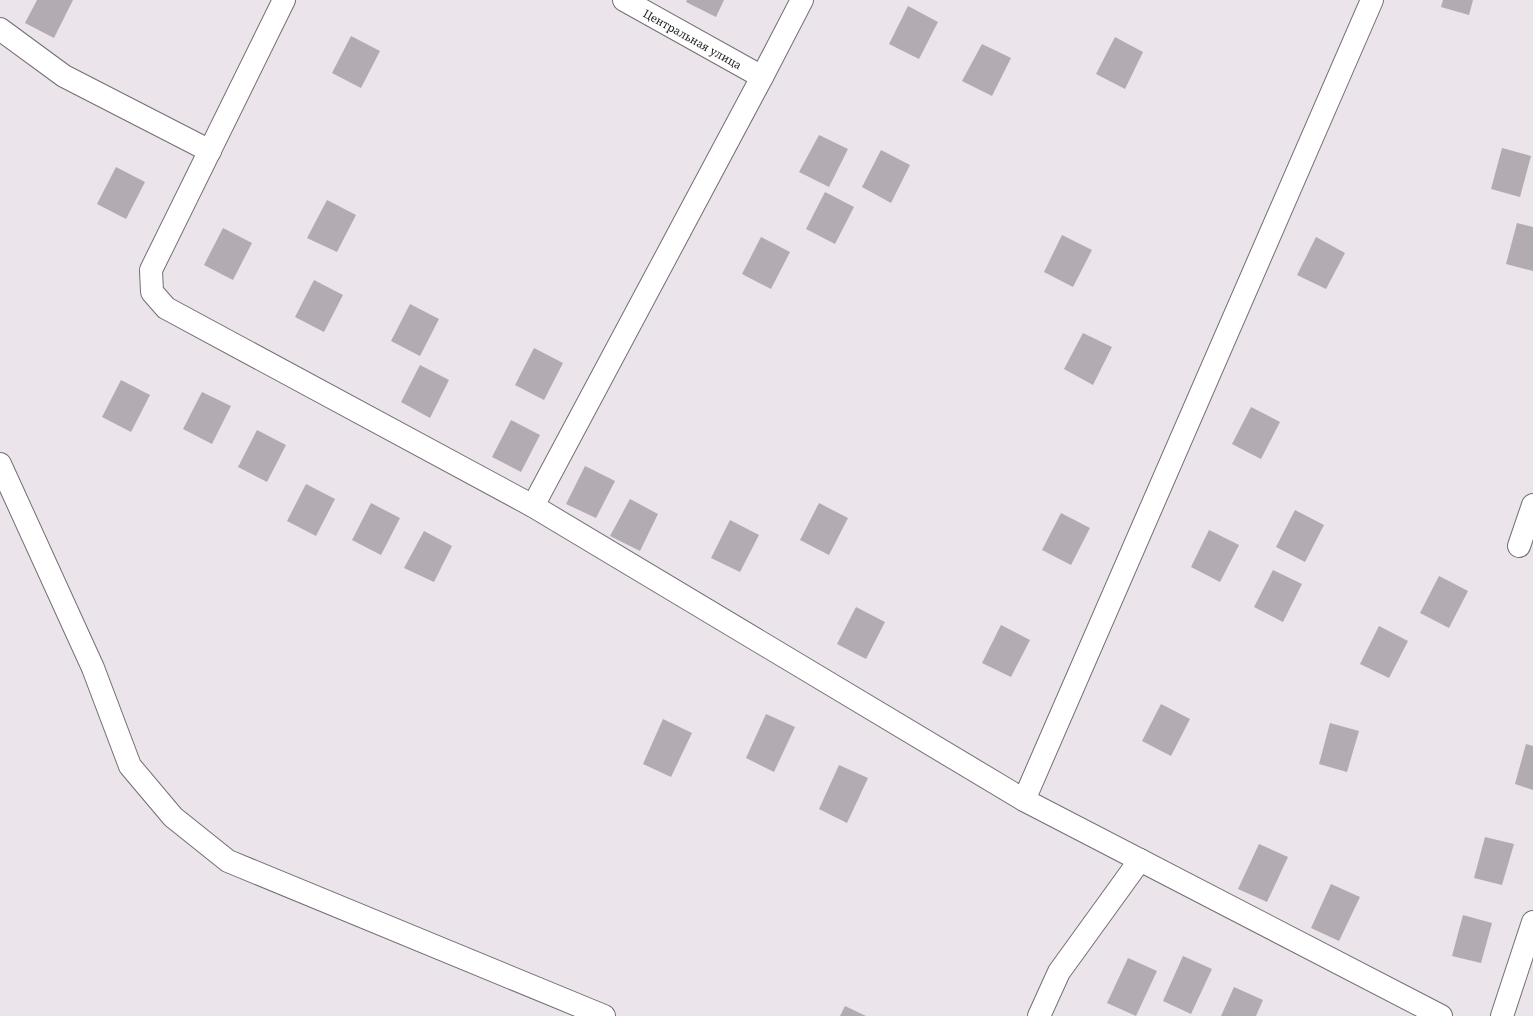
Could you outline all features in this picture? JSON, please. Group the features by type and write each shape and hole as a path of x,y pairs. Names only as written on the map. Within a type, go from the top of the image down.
{"street":[{"path":"284,0 151,270 152,292 166,308 533,506 1024,800 1441,1016"},
{"name":"Центральная улица","path":"624,0 762,77"},
{"path":"533,506 802,0"},
{"path":"1024,800 1372,0"},
{"path":"0,29 64,76 210,152"},
{"path":"0,464 93,668 130,766 173,817 228,861 604,1016"},
{"path":"1519,546 1533,505"},
{"path":"1039,1016 1059,972 1140,860"},
{"path":"1502,1016 1533,922"}],"building":[{"path":"37,0 73,0 54,38 25,23"},
{"path":"687,0 724,0 716,17 686,2"},
{"path":"1443,0 1473,0 1469,15 1441,7"},
{"path":"908,6 938,22 919,59 889,44"},
{"path":"351,36 380,51 361,88 332,73"},
{"path":"1115,37 1143,52 1125,89 1096,74"},
{"path":"982,44 1011,58 992,96 962,81"},
{"path":"819,135 848,149 829,187 799,172"},
{"path":"1502,148 1531,156 1520,197 1491,189"},
{"path":"881,150 910,165 891,203 862,187"},
{"path":"116,167 145,182 126,219 97,204"},
{"path":"825,192 854,207 835,244 806,229"},
{"path":"327,200 356,215 337,252 307,238"},
{"path":"1517,223 1533,227 1533,271 1506,264"},
{"path":"223,228 252,243 233,280 204,265"},
{"path":"1062,235 1092,250 1073,287 1044,272"},
{"path":"761,237 790,252 771,289 742,274"},
{"path":"1316,237 1345,253 1326,289 1297,275"},
{"path":"314,280 343,295 324,332 295,317"},
{"path":"410,304 439,319 420,356 391,341"},
{"path":"1083,333 1112,347 1093,385 1064,369"},
{"path":"534,348 563,363 544,400 515,385"},
{"path":"420,365 449,380 430,418 401,402"},
{"path":"121,380 150,395 131,432 102,417"},
{"path":"202,392 231,406 212,444 183,429"},
{"path":"1251,407 1280,422 1261,459 1232,444"},
{"path":"511,420 540,435 521,472 492,457"},
{"path":"257,430 286,445 267,482 238,467"},
{"path":"585,466 615,481 596,518 566,504"},
{"path":"306,484 335,499 316,536 287,521"},
{"path":"630,499 658,514 640,551 610,536"},
{"path":"371,503 400,518 381,555 352,540"},
{"path":"819,503 848,518 829,555 800,540"},
{"path":"1295,510 1324,525 1305,562 1276,547"},
{"path":"1061,513 1090,528 1071,565 1042,550"},
{"path":"730,520 759,535 740,572 711,558"},
{"path":"1209,530 1239,545 1220,582 1191,567"},
{"path":"424,531 452,546 434,582 404,568"},
{"path":"1273,570 1302,584 1283,622 1254,607"},
{"path":"1439,576 1468,591 1449,628 1420,613"},
{"path":"856,607 885,622 866,659 837,644"},
{"path":"1001,625 1030,640 1011,677 982,663"},
{"path":"1379,626 1408,641 1389,678 1360,664"},
{"path":"1161,704 1190,719 1171,756 1142,741"},
{"path":"766,714 795,727 774,772 746,758"},
{"path":"663,719 692,733 671,777 643,764"},
{"path":"1330,723 1359,731 1347,772 1319,764"},
{"path":"1526,744 1533,746 1533,790 1515,784"},
{"path":"839,765 868,778 847,823 819,809"},
{"path":"1485,837 1514,844 1502,885 1474,878"},
{"path":"1259,844 1288,857 1267,902 1238,889"},
{"path":"1331,884 1360,897 1339,941 1311,928"},
{"path":"1463,915 1492,923 1481,963 1452,956"},
{"path":"1183,956 1212,969 1191,1014 1163,1001"},
{"path":"1128,958 1157,971 1136,1016 1107,1003"},
{"path":"1234,987 1263,1000 1256,1016 1221,1016"},
{"path":"845,1006 866,1016 840,1016"}]}
